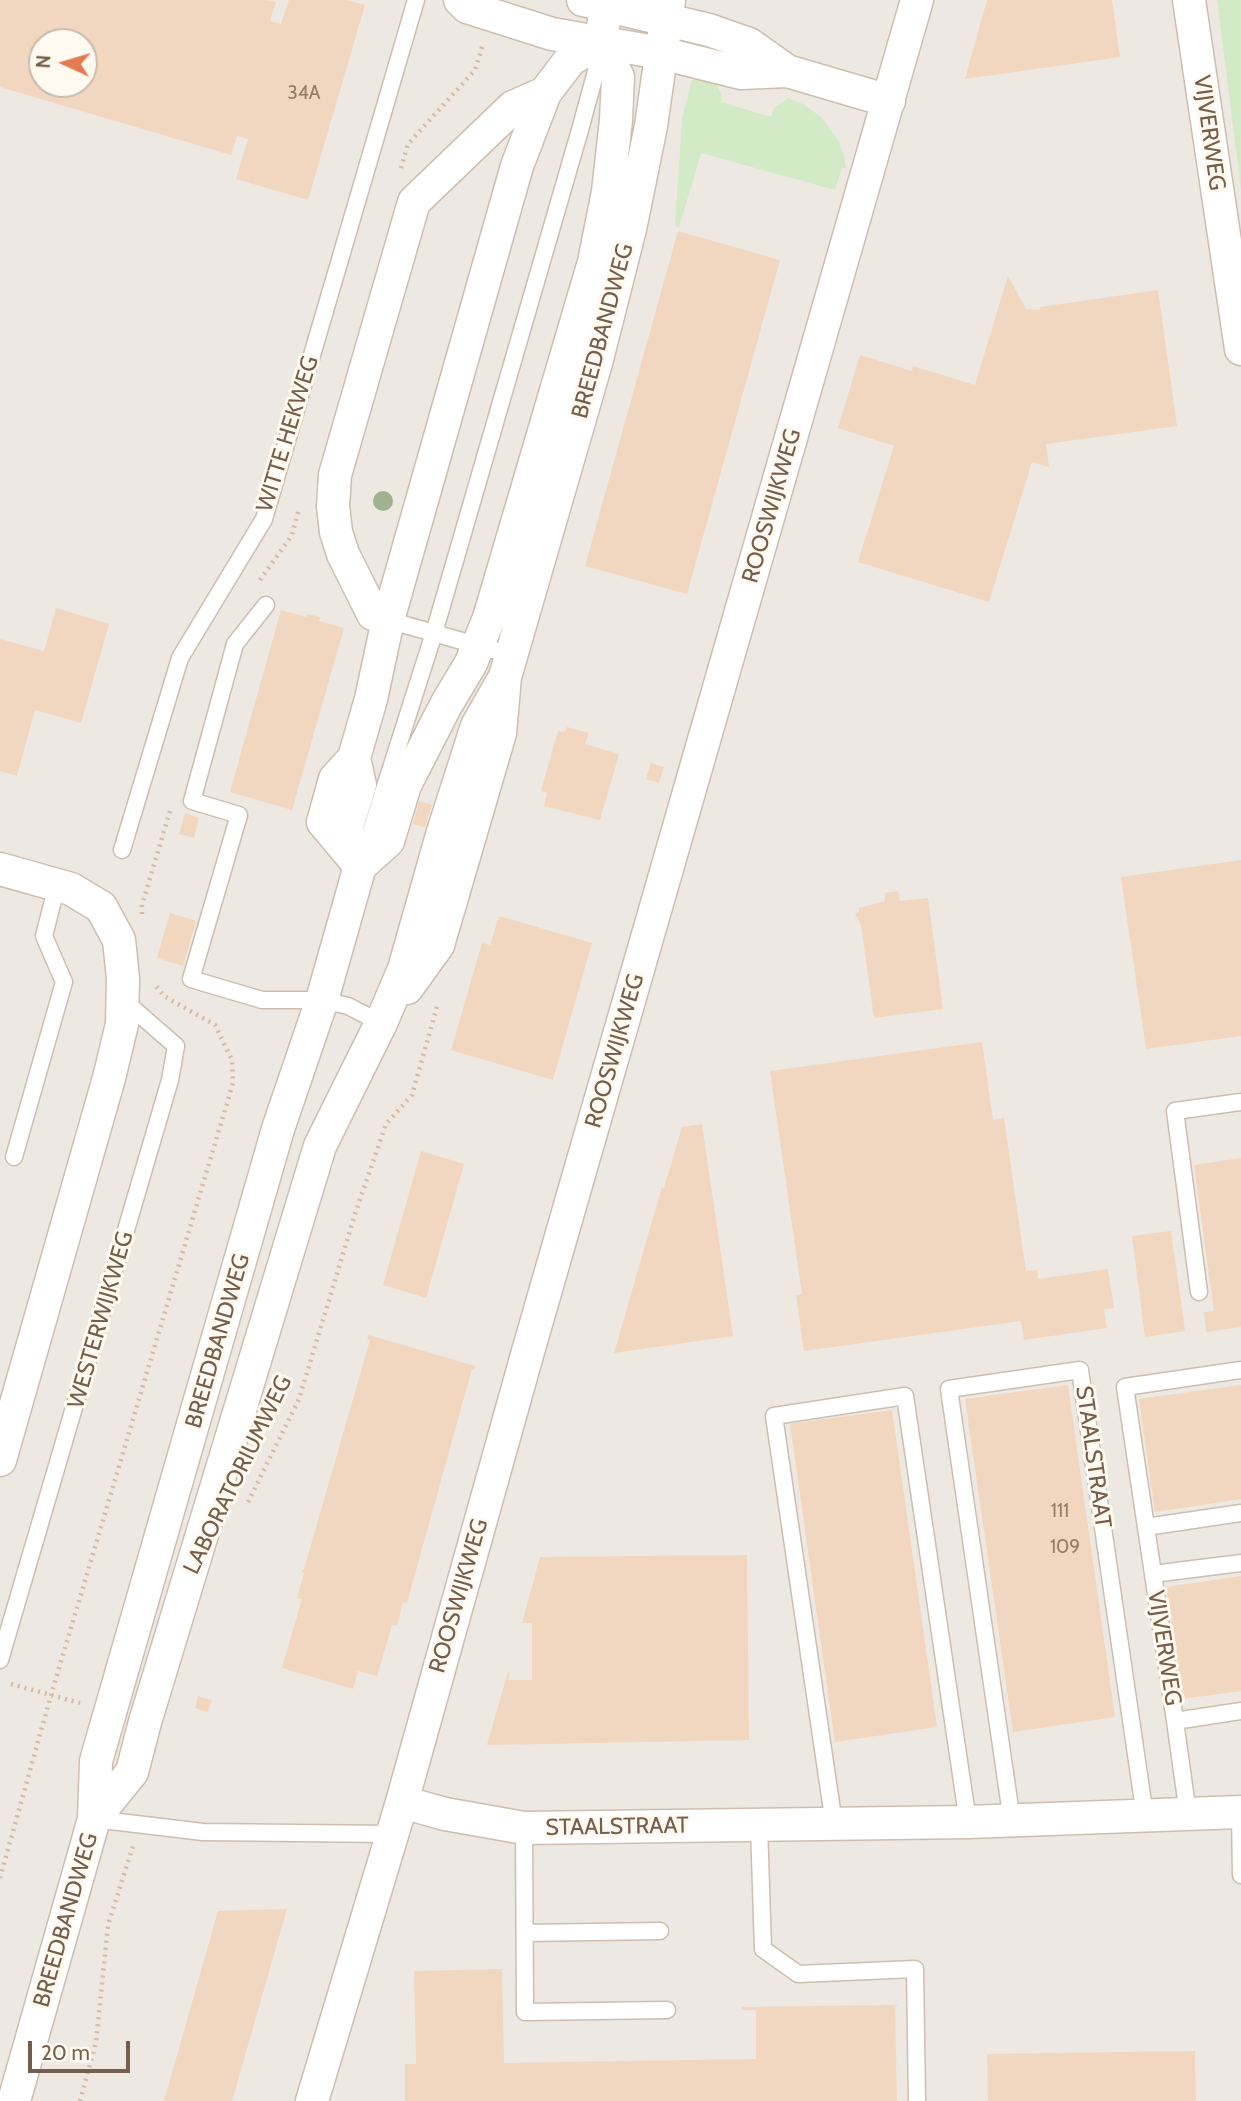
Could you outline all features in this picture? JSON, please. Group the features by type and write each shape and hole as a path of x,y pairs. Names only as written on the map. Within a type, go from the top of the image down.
{"street":[{"path":"460,0 467,7 552,34 661,53 741,73 787,71 889,100"},
{"name":"ROOSWIJKWEG","path":"312,2101 402,1802 531,1341 917,0"},
{"name":"VIJVERWEG","path":"1189,0 1241,349"},
{"path":"599,2 667,9 750,44 787,71"},
{"name":"BREEDBANDWEG","path":"14,2101 94,1819 96,1761 278,1129 322,1000 360,866 388,841 405,785 478,646 497,596 594,262 602,229 615,131 618,77 600,42 599,2"},
{"name":"BREEDBANDWEG","path":"94,1819 132,1772 149,1708 320,1146 381,1023 404,968 477,726 508,666 596,363 623,256 650,126 667,9"},
{"path":"360,866 323,822 335,779 354,758 371,699 388,620 517,166 545,93 570,60 600,42"},
{"path":"388,620 373,614 343,554 336,532 333,506 335,475 414,202 513,107 545,93"},
{"path":"0,869 71,889 101,907 119,940 123,978 122,1024 109,1078 0,1460"},
{"name":"STAALSTRAAT","path":"402,1802 445,1814 524,1828 968,1822 1240,1812"}],"lane":[{"name":"WITTE HEKWEG","path":"122,850 180,658 264,519 416,0"},
{"name":"BREEDBANDWEG","path":"360,866 434,633 596,71 600,42"},
{"path":"266,605 235,644 192,801 239,815 191,979 262,1000 322,1000 348,1006 381,1023"},
{"path":"388,620 478,646 508,666"},
{"path":"14,1157 64,982 44,936 57,885"},
{"name":"WESTERWIJKWEG","path":"0,1660 170,1080 176,1046 122,999"},
{"path":"1199,1293 1175,1111 1241,1102"},
{"name":"STAALSTRAAT","path":"1012,1821 949,1389 1080,1370 1145,1816"},
{"name":"VIJVERWEG","path":"1174,1721 1125,1387 1241,1370"},
{"path":"834,1824 774,1416 905,1396 968,1822"},
{"path":"1146,1527 1241,1513"},
{"name":"VIJVERWEG","path":"1153,1574 1241,1563"},
{"path":"1188,1814 1174,1721 1241,1711"},
{"name":"STAALSTRAAT","path":"1240,1812 1241,1875"},
{"path":"94,1819 203,1832 392,1834"},
{"path":"759,1825 763,1949 797,1974 915,1969 917,2101"},
{"path":"524,1828 525,2012 667,2010"},
{"path":"525,1933 660,1931"}],"path":[{"path":"142,917 142,905 152,873"},
{"path":"0,1878 51,1695 233,1083 232,1060 215,1025 164,996 150,978"},
{"name":"LABORATORIUMWEG","path":"246,1506 299,1399 360,1198 386,1124 412,1095 441,994"},
{"path":"0,1681 51,1695"},
{"path":"79,2101 96,2043 108,1925 140,1824"}],"shaded area":[{"path":"0,0 1241,0 1241,2101 0,2101"}],"green space":[{"path":"1217,0 1241,0 1241,189"},
{"path":"714,79 722,96 721,102 771,117 774,108 788,98 803,104 821,117 839,141 844,156 846,168 842,168 835,190 701,153 679,227 675,226 682,119 692,80"}],"building":[{"path":"0,0 267,0 276,2 270,21 281,24 289,0 347,0 365,5 308,200 236,179 248,139 237,136 231,155 37,98 98,98 98,28 28,28 28,95 0,87"},
{"path":"987,0 1112,0 1120,57 965,79"},
{"path":"678,231 780,260 687,594 585,566"},
{"path":"1008,276 1026,309 1040,310 1040,307 1158,290 1177,426 1046,444 1049,467 1032,462 989,602 858,562 894,446 838,428 860,355 912,371 913,366 975,385"},
{"path":"56,608 109,624 81,723 35,710 17,776 0,771 0,639 44,651"},
{"path":"281,610 306,617 307,614 320,617 319,621 344,628 292,810 230,792"},
{"path":"567,727 589,733 585,744 619,754 600,820 544,806 547,793 541,791 558,731 565,732"},
{"path":"651,763 664,767 659,783 646,779"},
{"path":"419,801 432,805 425,827 413,824"},
{"path":"185,813 199,818 194,838 179,834"},
{"path":"1241,860 1241,1036 1146,1049 1121,877"},
{"path":"898,891 900,901 928,898 943,1009 874,1018 861,925 855,914 859,912 859,908 885,901 885,893"},
{"path":"170,913 196,921 183,966 157,958"},
{"path":"499,916 592,943 553,1080 451,1050 482,943 490,945"},
{"path":"982,1042 993,1120 1004,1118 1026,1271 1037,1270 1038,1279 1108,1269 1114,1308 1104,1309 1107,1328 1024,1340 1021,1321 804,1351 796,1295 802,1294 770,1071"},
{"path":"702,1124 733,1336 614,1353 682,1127"},
{"path":"421,1151 464,1164 426,1298 383,1285"},
{"path":"1241,1158 1241,1327 1206,1332 1204,1312 1214,1311 1194,1165"},
{"path":"1171,1231 1185,1331 1145,1337 1132,1236"},
{"path":"369,1335 475,1366 407,1603 403,1602 397,1626 392,1625 377,1676 358,1671 353,1689 282,1668 302,1599 297,1598 304,1573 301,1572 370,1340 367,1339"},
{"path":"1068,1385 1115,1717 1013,1732 965,1399"},
{"path":"1241,1385 1241,1499 1155,1512 1139,1399"},
{"path":"892,1410 937,1727 835,1742 790,1424"},
{"path":"747,1555 749,1740 487,1745 508,1672 508,1680 532,1680 532,1623 522,1623 540,1557"},
{"path":"1241,1576 1241,1691 1182,1699 1166,1587"},
{"path":"198,1696 212,1700 208,1712 195,1708"},
{"path":"287,1909 232,2101 164,2101 218,1911"},
{"path":"502,1969 504,2063 756,2059 756,2010 742,2010 742,2007 898,2005 895,2007 897,2101 405,2101 405,2064 416,2064 414,1971"},
{"path":"1195,2051 1196,2101 988,2101 987,2054"}]}
